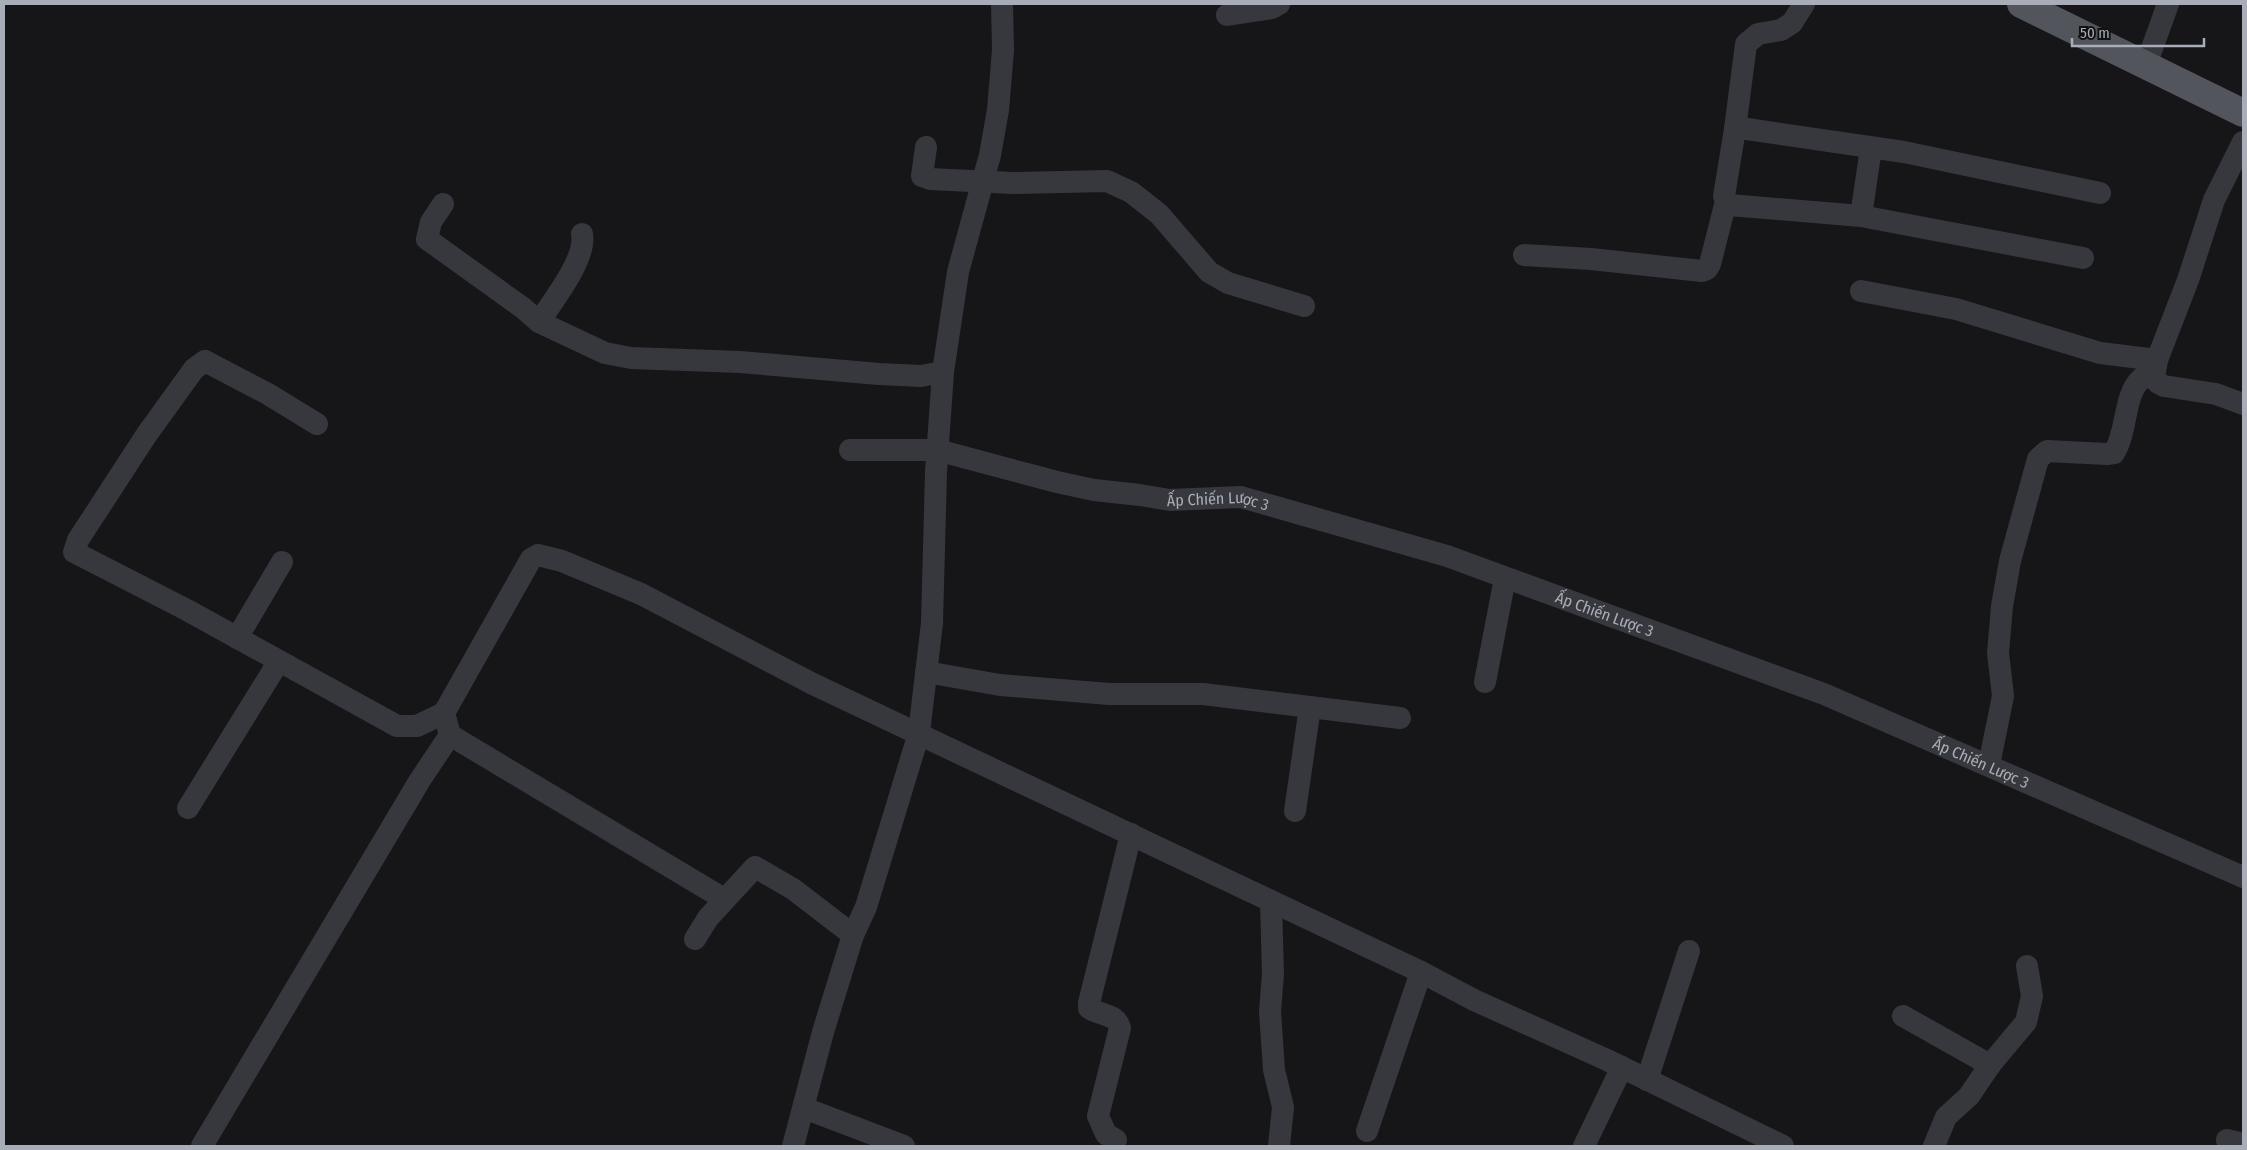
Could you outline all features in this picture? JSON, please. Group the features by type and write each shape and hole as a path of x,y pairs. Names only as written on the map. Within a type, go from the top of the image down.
{"main road":[{"path":"2021,4 2243,114"}],"street":[{"path":"793,1146 823,1032 853,935 866,907 919,733 932,623 937,450 943,372 958,272 983,180 998,110 1003,50 1002,4"},
{"path":"1227,15 1272,8 1279,4"},
{"path":"1804,4 1792,23 1781,30 1758,34 1746,44 1724,196 1729,205 1861,216 2083,258"},
{"path":"2146,65 2168,4"},
{"path":"1734,128 1747,128 1904,152 2100,192"},
{"path":"2243,142 2214,200 2188,280 2155,368 2158,383 2164,386 2222,395 2243,404"},
{"path":"926,147 922,176 930,179 1013,182 1107,181 1131,192 1158,214 1209,272 1228,284 1304,306"},
{"path":"1861,216 1871,148"},
{"path":"1524,255 1591,258 1702,271 1707,269 1710,264 1726,201"},
{"path":"443,204 431,222 427,239 523,308 539,322 605,353 631,358 740,362 879,374 921,376 943,372"},
{"path":"539,322 562,287 583,247 582,234"},
{"path":"1861,291 1956,309 2155,368"},
{"path":"317,424 268,394 205,361 194,370 147,434 74,548 77,555 187,610 397,726 447,724 724,899"},
{"path":"1988,765 2003,696 1998,653 2000,616 2010,560 2024,512 2032,473 2038,459 2047,451 2107,454 2114,452 2121,442 2132,391 2142,378 2155,368"},
{"name":"Ấp Chiến Lược 3","path":"850,450 937,450 980,463 1094,490 1140,494 1170,500 1241,497 1446,556 1502,589 1824,694 2243,877"},
{"path":"202,1146 420,780 530,559 538,555 544,555 642,594 813,684 1421,972 1474,1000 1622,1067 1783,1146"},
{"path":"237,638 282,562"},
{"path":"1485,682 1502,589"},
{"path":"188,808 278,661"},
{"path":"926,672 1000,685 1110,694 1203,694 1400,718"},
{"path":"1295,812 1310,707"},
{"path":"1116,1140 1106,1134 1098,1116 1120,1028 1118,1021 1114,1017 1096,1012 1089,1008 1088,1003 1131,834"},
{"path":"695,939 708,918 752,868 760,868 793,889 853,935"},
{"path":"1271,901 1273,974 1270,1011 1274,1070 1283,1107 1279,1146"},
{"path":"1647,1080 1689,951"},
{"path":"1934,1146 1946,1117 1969,1096 1990,1065 2026,1022 2032,996 2028,966"},
{"path":"1367,1131 1421,972"},
{"path":"1903,1016 1990,1065"},
{"path":"1584,1146 1622,1067"},
{"path":"804,1108 904,1146"}]}
